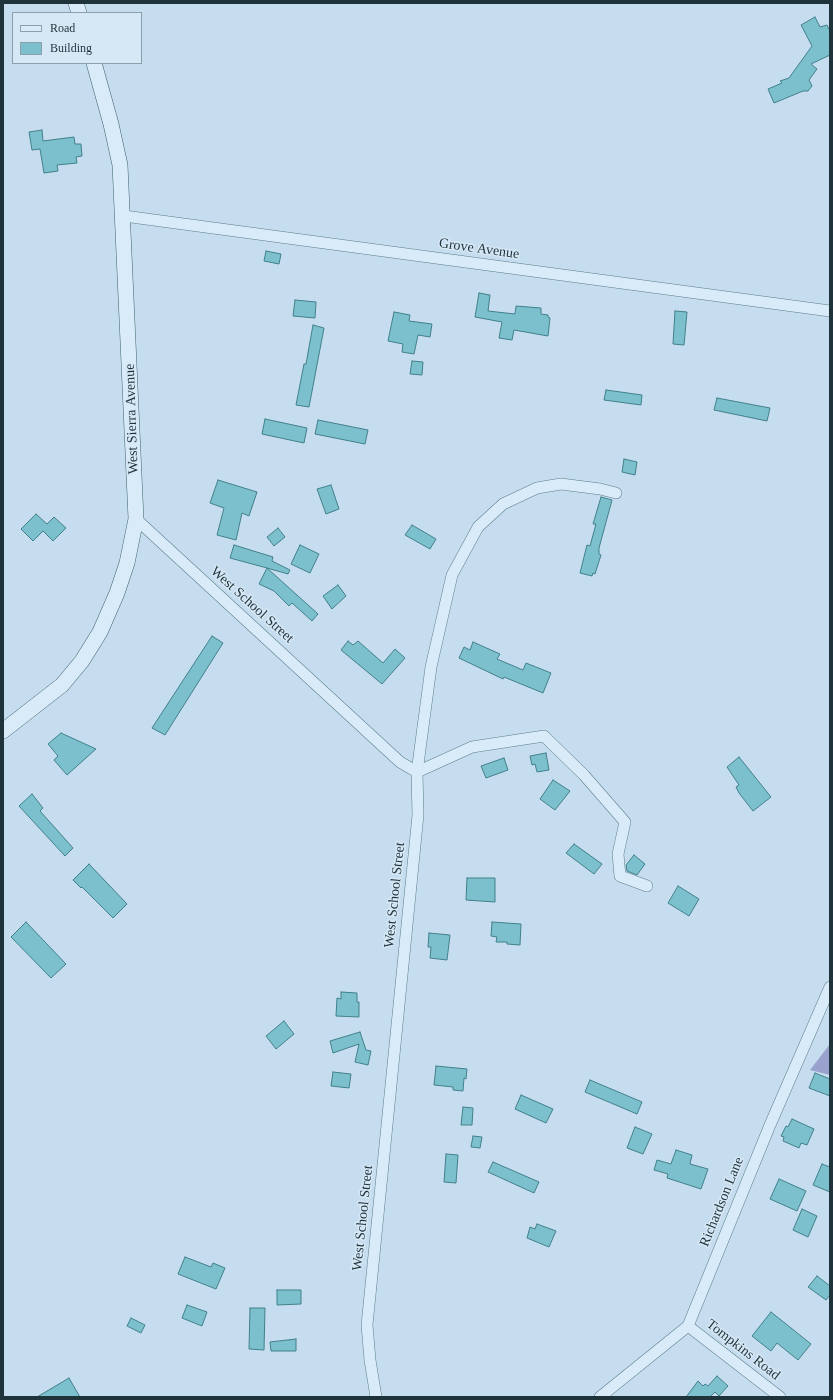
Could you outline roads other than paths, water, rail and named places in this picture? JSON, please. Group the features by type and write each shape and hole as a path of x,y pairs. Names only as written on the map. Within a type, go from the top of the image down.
{"main road":[{"name":"West Sierra Avenue","path":"3,731 62,685 82,661 100,632 117,593 127,563 136,519 124,216 120,165 111,124 94,64"}],"street":[{"name":"Grove Avenue","path":"124,216 830,311"},
{"path":"417,772 431,667 452,575 478,527 503,504 536,488 561,484 600,489 616,493"},
{"name":"West School Street","path":"136,519 400,762 417,772 418,815 367,1325 370,1360 376,1397"},
{"path":"417,772 472,747 544,736 584,776 625,822 618,854 620,876 647,886"},
{"name":"Richardson Lane","path":"600,1397 688,1326 770,1125 830,986"},
{"name":"Tompkins Road","path":"688,1326 780,1397"}]}
